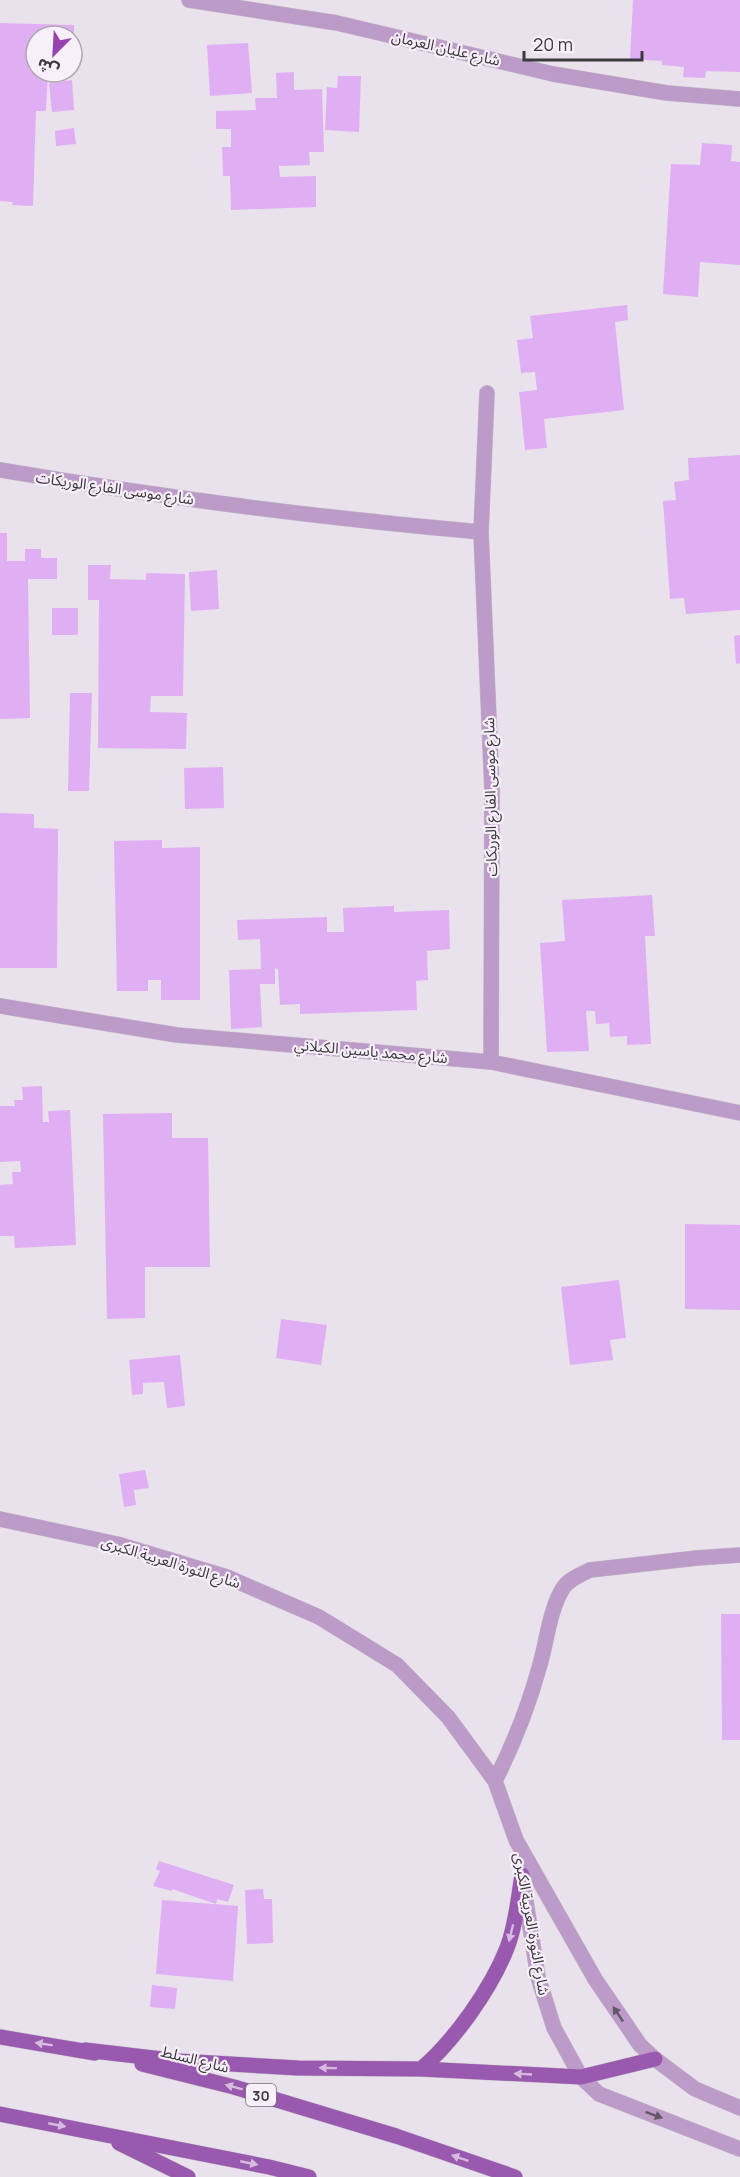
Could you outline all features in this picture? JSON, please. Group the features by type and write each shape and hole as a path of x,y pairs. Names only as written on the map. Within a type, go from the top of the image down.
{"main road":[{"path":"421,2069 439,2054 488,1987 507,1947 517,1909 522,1875"},
{"name":"شارع السلط","path":"0,2037 85,2050 234,2087 396,2136 515,2177"},
{"path":"85,2050 179,2061 298,2068 421,2069 581,2077 655,2059"},
{"path":"0,2114 269,2167 309,2177"},
{"path":"100,2133 188,2177"}],"street":[{"name":"شارع عليان العرمان","path":"189,0 338,22 553,74 668,93 740,99"},
{"name":"شارع موسى الفارع الوريكات","path":"488,393 481,532 492,791 491,1062"},
{"name":"شارع موسى الفارع الوريكات","path":"0,470 129,492 390,524 481,532"},
{"name":"شارع محمد ياسين الكيلاني","path":"0,1006 177,1035 491,1062 740,1113"},
{"name":"شارع الثورة العربية الكبرى","path":"0,1519 117,1544 227,1577 319,1617 397,1665 448,1717 495,1781 516,1840 538,1977 554,2028 581,2077 600,2094 740,2149"},
{"path":"495,1781 511,1748 530,1698 547,1640 554,1606 565,1586 576,1576 590,1570 740,1555"},
{"name":"شارع الثورة العربية الكبرى","path":"516,1840 595,1979 626,2026 655,2059 695,2089 740,2108"}],"building":[{"path":"633,0 740,0 740,72 706,71 705,78 683,77 684,67 662,65 662,61 630,59"},
{"path":"0,23 37,24 24,24 24,84 47,84 46,111 36,111 33,206 12,205 13,202 0,201"},
{"path":"248,43 252,93 210,96 207,45"},
{"path":"294,72 294,90 322,89 324,152 309,152 310,165 279,166 280,177 316,176 316,207 231,210 230,176 223,176 222,147 231,147 231,129 216,129 216,111 256,110 255,98 277,98 276,73"},
{"path":"338,76 361,76 359,132 325,130 327,87 337,88"},
{"path":"49,84 72,84 74,110 52,112"},
{"path":"74,128 76,144 56,146 55,131"},
{"path":"702,143 732,145 731,161 740,162 740,265 700,262 698,297 663,294 671,164 700,165"},
{"path":"627,305 628,320 615,322 624,410 544,419 547,448 525,450 519,392 537,390 535,372 521,373 517,340 533,338 530,316"},
{"path":"740,455 740,610 686,614 684,598 670,599 663,501 676,500 674,482 689,480 688,458"},
{"path":"0,533 7,533 7,561 25,561 25,549 41,549 41,558 57,558 57,579 28,579 30,718 0,719"},
{"path":"88,565 111,565 110,579 146,580 146,573 185,574 183,696 151,696 150,712 187,713 186,749 98,748 99,600 88,600"},
{"path":"217,570 219,609 191,611 189,572"},
{"path":"52,608 78,608 78,635 52,635"},
{"path":"740,635 740,663 736,664 734,636"},
{"path":"70,693 92,693 89,791 68,791"},
{"path":"223,767 224,808 185,809 184,768"},
{"path":"0,813 34,814 34,828 58,829 57,968 0,968"},
{"path":"162,840 162,848 200,847 200,1000 161,1000 161,980 148,980 148,991 117,991 114,841"},
{"path":"652,895 655,936 645,936 651,1044 627,1045 627,1036 610,1037 609,1023 596,1024 595,1011 586,1011 589,1051 547,1052 540,943 565,941 562,900"},
{"path":"394,906 394,912 449,910 450,949 427,951 428,980 416,981 417,1010 300,1014 300,1004 280,1005 278,969 275,968 275,984 260,984 262,1027 231,1029 229,970 261,969 260,939 238,940 237,920 327,917 327,932 344,932 343,908"},
{"path":"42,1086 43,1122 49,1122 48,1111 70,1110 76,1245 15,1248 14,1236 0,1236 0,1185 13,1184 12,1172 21,1172 20,1161 0,1162 0,1106 15,1106 14,1100 23,1100 22,1087"},
{"path":"172,1113 172,1138 208,1138 210,1267 145,1267 145,1318 107,1319 103,1114"},
{"path":"685,1224 740,1225 740,1310 685,1309"},
{"path":"619,1280 626,1338 610,1340 613,1360 570,1365 561,1287"},
{"path":"281,1319 327,1325 321,1365 276,1358"},
{"path":"180,1355 185,1406 167,1408 164,1382 143,1383 143,1394 132,1395 129,1360"},
{"path":"145,1470 149,1488 134,1490 136,1505 124,1507 119,1474"},
{"path":"721,1614 740,1614 740,1740 722,1740"},
{"path":"159,1861 234,1885 228,1902 217,1899 216,1904 172,1889 172,1891 153,1886 160,1871 156,1869"},
{"path":"263,1889 264,1899 272,1899 273,1943 247,1944 245,1890"},
{"path":"162,1900 238,1906 233,1981 156,1974"},
{"path":"152,1985 177,1988 175,2009 150,2007"}]}
